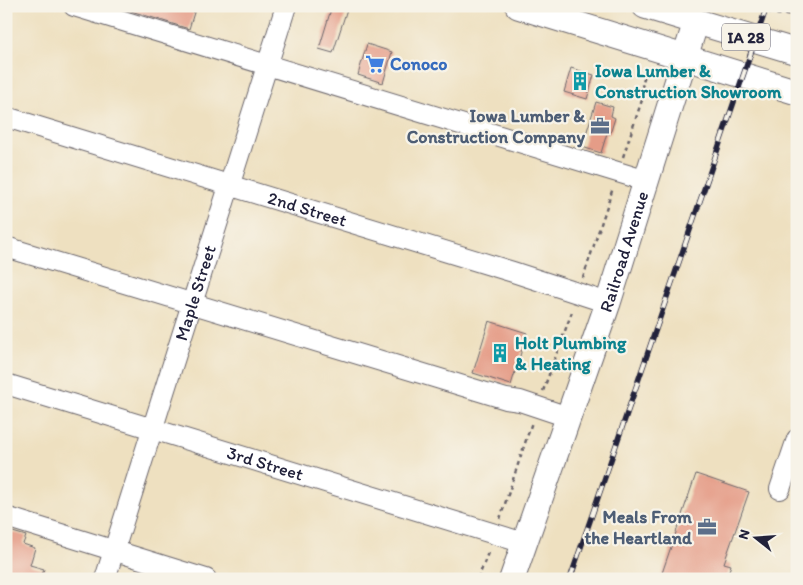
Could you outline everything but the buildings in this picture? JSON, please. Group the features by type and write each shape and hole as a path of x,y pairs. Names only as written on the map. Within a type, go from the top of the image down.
{"main road":[{"name":"IA 28","path":"518,6 797,92"},
{"name":"IA 28","path":"645,6 698,14 797,52"},
{"name":"Railroad Avenue","path":"512,579 608,303 698,14"}],"street":[{"path":"74,6 646,181"},
{"name":"Maple Street","path":"105,579 286,6"},
{"name":"2nd Street","path":"6,117 513,272 608,303"},
{"path":"6,248 506,399 530,404 568,417"},
{"name":"3rd Street","path":"6,384 524,543"},
{"path":"780,488 797,439"},
{"path":"6,517 206,579"}],"path":[{"path":"754,6 782,16 797,16"},
{"path":"478,579 485,558 492,545"}],"railway":[{"path":"570,579 767,6"}],"place":[{"name":"Conoco","path":"375,64"},
{"name":"Iowa Lumber & Construction Showroom","path":"580,81"},
{"name":"Iowa Lumber & Construction Company","path":"600,126"},
{"name":"Holt Plumbing & Heating","path":"500,353"},
{"name":"Meals From the Heartland","path":"707,527"}]}
